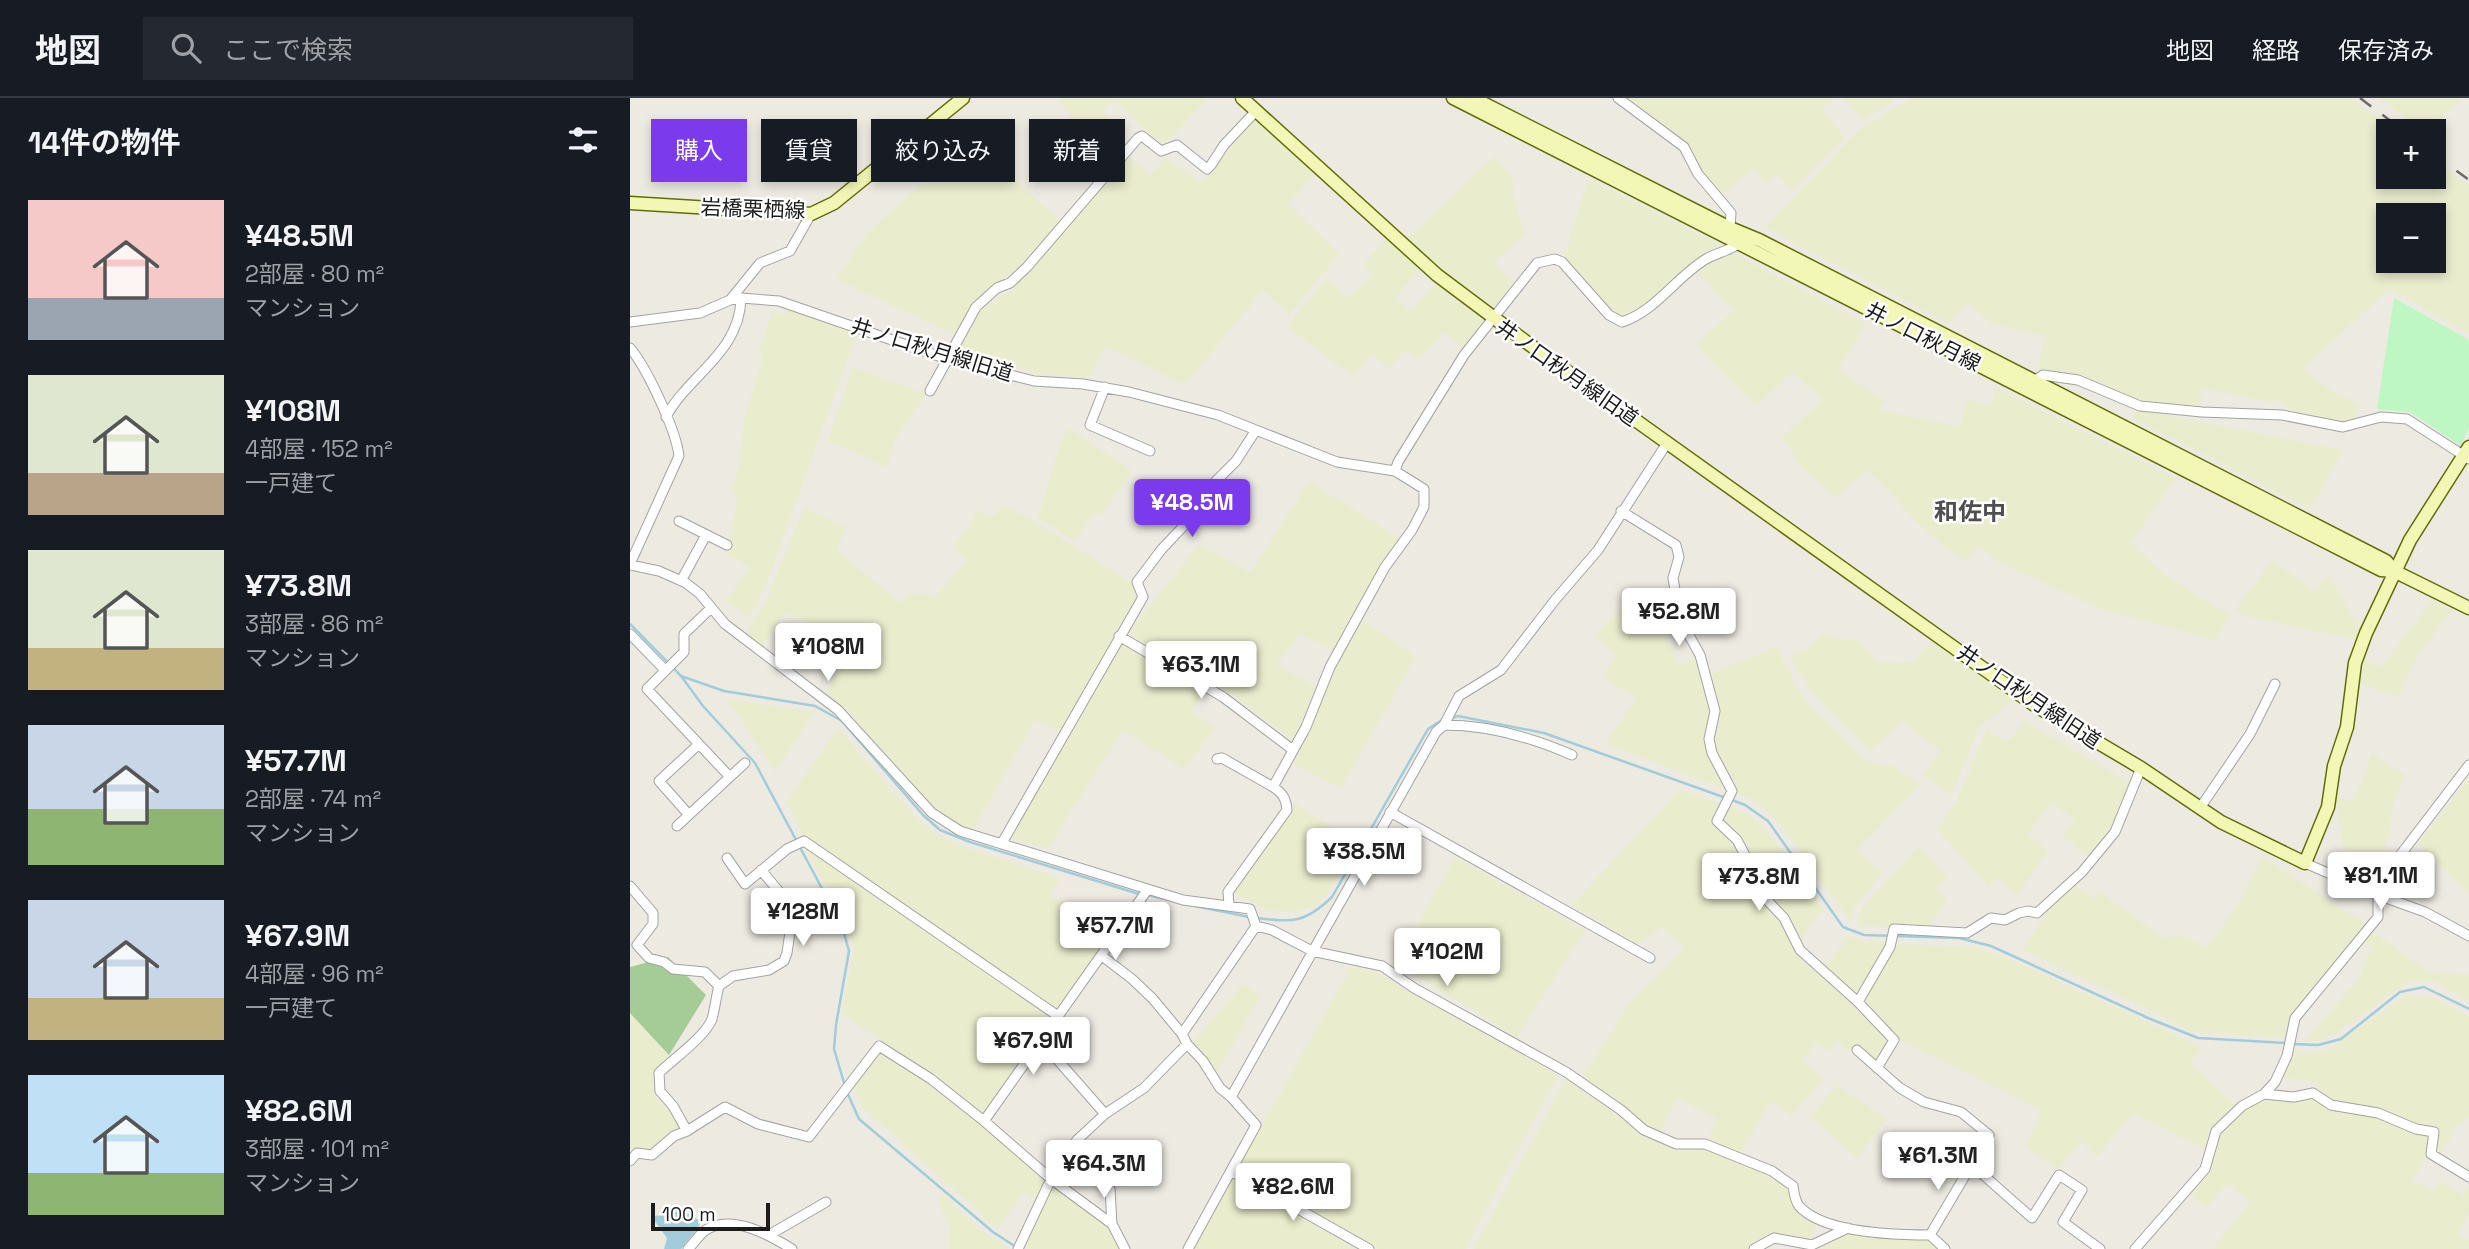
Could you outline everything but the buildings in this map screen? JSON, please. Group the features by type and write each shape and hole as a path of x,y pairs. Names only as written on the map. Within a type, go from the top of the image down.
{"main road":[{"name":"岩橋栗栖線","path":"630,203 811,214 834,203 963,98"},
{"path":"1242,98 1437,275 1493,317"},
{"name":"井ノ口秋月線","path":"1453,98 2386,561 2394,570 2469,608"},
{"name":"井ノ口秋月線","path":"1473,98 1730,228 1742,240"},
{"name":"井ノ口秋月線旧道","path":"1493,317 2033,704 2141,768 2221,822 2305,863"},
{"path":"2305,863 2328,807 2334,766 2347,727 2355,663 2366,633 2410,540 2467,454"}],"street":[{"path":"1618,98 1684,147 1698,174 1731,213 1730,228"},
{"path":"930,391 976,307 997,288 1010,284 1027,267 1138,138 1142,136 1161,151 1177,145 1207,169 1224,145 1256,111"},
{"path":"730,300 760,263 790,251 811,214"},
{"path":"1493,317 1537,263 1555,259 1562,262 1609,315 1622,321 1636,317 1692,268 1742,240"},
{"path":"666,417 725,345 738,320 741,298"},
{"name":"井ノ口秋月線旧道","path":"630,322 701,313 741,298 779,301 947,359 1034,381 1105,387 1218,415 1337,462 1395,471 1464,355 1493,317"},
{"path":"630,348 638,358 666,417 678,444 679,456 630,564 681,580 700,594 726,625 838,710 932,813 960,831 1182,900 1250,909 1256,925"},
{"path":"2031,385 2043,374 2078,380 2140,406 2281,415 2343,427 2381,417 2407,419 2467,454"},
{"path":"1105,387 1090,425 1150,451"},
{"path":"1002,843 1143,597 1137,582 1195,514 1214,483 1236,461 1256,430"},
{"path":"1231,1097 1390,812 1459,696 1501,670 1598,550 1667,443"},
{"path":"1275,788 1273,787 1306,727 1330,667 1385,568 1412,530 1424,507 1424,489 1395,471"},
{"path":"1621,511 1676,545 1679,557 1673,578 1680,619 1700,655 1715,711 1709,739 1712,753 1732,792 1717,821 1737,840 1754,872 1757,886 1784,918 1800,950 1858,1002 1894,1040 1877,1068"},
{"path":"679,521 727,545"},
{"path":"681,580 706,535"},
{"path":"711,607 684,634 684,652 647,690 730,776"},
{"path":"630,634 665,670"},
{"path":"1119,636 1223,697 1293,750"},
{"path":"2200,808 2250,734 2275,684"},
{"path":"1444,725 1463,725 1539,741 1572,755"},
{"path":"689,815 659,781 699,744"},
{"path":"1217,759 1222,758 1281,792 1287,810 1227,892 1229,905"},
{"path":"677,825 745,763"},
{"path":"2135,1249 2205,1169 2216,1131 2242,1105 2264,1094 2275,1082 2287,1056 2295,1018 2378,917 2378,895 2401,855 2469,765"},
{"path":"1858,1002 1890,947 1894,929 1968,933 1991,918 2005,920 2019,913 2037,913 2082,872 2115,832 2141,768"},
{"path":"1390,812 1650,958"},
{"path":"727,858 745,884 788,849 804,841 1058,1016"},
{"name":"井ノ口秋月線旧道","path":"2305,863 2424,912 2469,936"},
{"path":"687,1131 673,1106 660,1091 659,1073 673,1059 687,1051 711,1021 719,986 733,976 769,970 784,961 787,953 792,918 786,900 761,870"},
{"path":"630,886 653,913 653,924 637,945 649,958 664,962 673,969 705,972 719,986"},
{"path":"984,1121 1148,889"},
{"path":"1256,925 1272,930 1312,951 1382,966 1414,988 1566,1072 1621,1110 1644,1130 1676,1144 1706,1144 1772,1171 1793,1186 1797,1204 1811,1216 1848,1228 1897,1235 1930,1235 1945,1249"},
{"path":"1182,1034 1256,925"},
{"path":"1102,956 1153,999 1187,1044 1203,1060 1220,1088 1256,1125 1188,1249"},
{"path":"1041,1041 1105,1114"},
{"path":"1018,1249 1051,1180 1077,1140 1105,1114 1144,1088 1187,1044"},
{"path":"630,1161 638,1153 652,1155 674,1136 725,1107 758,1124 809,1137 879,1046 931,1079 1051,1180 1112,1224"},
{"path":"1857,1049 1899,1087 1924,1102 1961,1112 1989,1135 1930,1235"},
{"path":"2264,1094 2294,1097 2314,1093 2331,1105 2378,1113 2416,1129 2434,1132 2431,1154 2469,1177"},
{"path":"1077,1140 1088,1162 1110,1189 1112,1224 1125,1249"},
{"path":"1972,1165 2032,1218 2059,1175 2082,1190 2063,1222 2100,1249"},
{"path":"1231,1171 1369,1249"},
{"path":"769,1235 826,1202"},
{"path":"688,1249 704,1232 720,1224 753,1229 792,1249"},
{"path":"1754,1249 1774,1238 1812,1245 1848,1228"}],"green space":[{"path":"1055,98 1208,98 1164,145 1145,131 1114,100 1102,111 1108,119 1074,119"},
{"path":"1623,98 1836,98 1822,108 1844,138 1793,191 1777,174 1765,184 1754,169 1721,195 1694,161"},
{"path":"1844,98 1898,98 1864,120"},
{"path":"1912,98 2351,98 2380,119 2376,119 2376,189 2446,189 2446,169 2469,186 2469,333 2389,289 2303,369 2333,392 2359,404 2355,419 2335,423 2296,414 2277,400 2269,402 2203,388 2198,409 2160,405 2133,400 2086,378 2038,370 2045,336 1992,324 1968,303 1948,323 1765,227 1861,128"},
{"path":"2379,98 2465,98 2439,119 2408,119"},
{"path":"1255,118 1316,173 1288,204 1339,254 1289,315 1263,290 1185,385 1106,346 1089,378 1035,374 1008,362 957,353 983,308 1014,288 1107,182 1125,182 1125,162 1129,157 1151,175 1165,158 1202,183"},
{"path":"1494,156 1512,177 1514,201 1525,234 1494,263 1516,284 1494,312 1406,240"},
{"path":"1588,179 1725,248 1644,309 1623,318 1610,312 1564,258"},
{"path":"1015,180 1060,221 1024,266 986,291 973,306 956,335 836,279 866,234 927,182 1015,182"},
{"path":"1387,238 1420,268 1396,297 1411,312 1437,282 1487,320 1466,350 1444,332 1419,359 1405,349 1390,369 1371,354 1355,375 1336,364 1287,326 1327,278 1348,298 1373,275 1364,264"},
{"path":"1733,253 1866,324 1838,369 1885,401 1878,410 1960,427 1966,400 1992,405 1996,388 2175,478 2131,543 2163,574 2230,615 2215,640 2101,609 1999,562 1979,546 1966,561 1947,549 1920,525 1868,470 1836,497 1802,468 1782,437 1823,400 1792,372 1756,406 1696,345 1733,311 1696,271"},
{"path":"2394,298 2469,340 2469,427 2461,446 2410,412 2377,409"},
{"path":"787,306 858,329 770,574 748,617 726,601 750,567 727,555 737,500 732,488 740,461 745,416 762,361 760,349 772,312 785,316"},
{"path":"853,367 926,394 896,438 887,467 828,440"},
{"path":"2133,409 2343,450 2311,509 2134,419"},
{"path":"1068,428 1132,471 1102,514 1095,513 1075,541 1038,518 1059,447"},
{"path":"1309,481 1400,539 1381,564 1333,650 1300,634 1277,665 1316,687 1294,740 1219,686 1128,633 1199,544 1250,573"},
{"path":"1005,506 1029,518 1134,585 1139,598 1060,732 1035,720 973,830 958,825 926,800 853,716 826,693 850,649 787,612 763,645 748,635 747,630 766,601 804,508 847,527 836,550 900,603 910,594 925,593 934,598 968,560 953,547 971,524 977,510 993,517"},
{"path":"2272,561 2316,592 2328,574 2362,632 2359,640 2248,617 2235,610"},
{"path":"1634,596 1659,621 1679,665 1698,657 1712,713 1707,733 1707,753 1725,789 1605,744 1636,698 1603,677 1616,655 1595,635"},
{"path":"2432,600 2452,610 2416,658 2398,697 2361,684 2364,661 2381,667"},
{"path":"1363,621 1416,657 1341,788 1293,764 1334,667"},
{"path":"1824,633 1842,639 1858,640 1877,663 1912,662 1935,640 2016,698 1978,728 1952,795 1923,776 1940,750 1902,721 1870,751 1814,695 1790,657 1809,648"},
{"path":"1121,642 1205,692 1191,711 1215,728 1184,769 1123,730 1048,848 1011,839"},
{"path":"1776,647 1805,701 1867,761 1895,767 1920,785 1856,851 1883,872 1855,907 1850,921 1781,825 1760,804 1736,793 1735,782 1716,752 1716,735 1721,717 1712,673"},
{"path":"727,699 815,712 775,772"},
{"path":"2024,721 2130,783 2113,830 2090,859 2063,836 2075,819 2051,803 2028,833 2048,851 2017,895 1997,877 1988,887 1938,830 1957,800 1987,729 2009,741"},
{"path":"838,729 915,816 934,833 963,847 1060,878 1050,895 1111,936 1061,1006 1054,1008 803,836 787,801"},
{"path":"2372,753 2405,775 2393,802 2389,836 2381,862 2343,848 2335,796 2353,802"},
{"path":"2469,779 2469,894 2418,844"},
{"path":"1680,790 1721,804 1711,820 1734,846 1747,869 1751,886 1760,901 1780,921 1803,963 1824,978 1889,1040 1876,1062 1857,1044 1849,1051 1838,1042 1828,1051 1816,1043 1802,1061 1824,1079 1791,1116 1771,1101 1740,1154 1707,1141 1717,1119 1678,1098 1659,1133 1643,1125 1581,1079 1631,1002 1684,950 1663,927 1638,944 1572,905"},
{"path":"1295,804 1356,842 1329,891 1315,906 1291,912 1266,910 1233,891"},
{"path":"1730,806 1751,816 1771,836 1823,909 1801,939 1788,918 1761,887 1757,864 1742,840 1723,821"},
{"path":"804,845 1053,1017 985,1114 931,1072 842,1014 854,949 847,925"},
{"path":"1919,846 1947,877 1937,889 1947,899 1927,928 1858,926 1862,908"},
{"path":"1455,857 1585,930 1517,1037 1396,963"},
{"path":"2262,857 2367,925 2297,1006 2285,1038 2193,1031 2023,950 2043,917 2074,885 2095,898 2100,892 2163,938 2183,936 2207,948 2242,898"},
{"path":"2373,932 2429,972 2469,975 2469,1001 2434,981 2411,980 2332,1036 2320,1041 2305,1041 2362,975 2363,964 2372,949 2365,941"},
{"path":"1848,936 1861,941 1889,942 1856,997 1825,968"},
{"path":"1898,944 1974,947 2009,959 2202,1047 2190,1063 2235,1105 2210,1129 2204,1149 2133,1113 2098,1156 2081,1142 2058,1169 2026,1147 2042,1110 1902,1041 1863,1000"},
{"path":"668,957 706,995 669,1055 630,1013 630,967"},
{"path":"1351,967 1375,972 1558,1075 1465,1249 1378,1249 1237,1170"},
{"path":"1243,984 1260,997 1216,1074 1193,1043"},
{"path":"2406,995 2434,998 2469,1016 2469,1115 2462,1125 2457,1126 2439,1157 2434,1154 2437,1127 2418,1127 2334,1102 2317,1090 2318,1082 2280,1077 2291,1054 2327,1051"},
{"path":"631,1013 669,1055 656,1071 653,1085 658,1101 665,1101 680,1130 652,1152 630,1157"},
{"path":"880,1049 927,1081 1048,1179 1038,1202 1024,1192 998,1229 862,1107 853,1083"},
{"path":"1566,1079 1653,1140 1678,1149 1704,1149 1769,1174 1791,1189 1817,1222 1809,1240 1774,1235 1749,1249 1473,1249"},
{"path":"1837,1085 1887,1119 1857,1158 1810,1116"},
{"path":"2265,1096 2290,1102 2313,1097 2337,1111 2378,1118 2429,1136 2427,1154 2413,1180 2433,1191 2440,1181 2463,1196 2469,1186 2469,1212 2458,1235 2469,1241 2469,1249 2212,1249 2250,1202 2227,1184 2206,1208 2190,1194 2209,1173 2220,1134 2245,1108"},
{"path":"1232,1178 1358,1249 1192,1249"},
{"path":"1054,1184 1107,1225 1120,1249 1031,1249 1024,1245"},
{"path":"943,1194 982,1231 1009,1249 949,1249 949,1223 938,1201"},
{"path":"1849,1233 1928,1240 1939,1249 1812,1249"}],"water":[{"path":"682,1210 700,1221 699,1227 681,1249 664,1249 667,1238 654,1220 655,1216"}],"waterway":[{"path":"630,624 681,676 703,706 755,763 842,926 849,951 834,1049 845,1086"},
{"path":"681,676 724,691 815,706 842,721 923,815 940,830 970,842 1139,894"},
{"path":"1452,718 1458,716 1544,733 1726,798"},
{"path":"1256,918 1288,920 1305,917 1332,897 1428,729 1442,720"},
{"path":"1732,800 1745,805 1768,821 1843,927 1864,935 1959,938 1991,946 2198,1038 2286,1043"},
{"path":"1146,895 1174,901"},
{"path":"1190,905 1249,917"},
{"path":"2293,1044 2318,1045 2341,1039 2400,992 2424,987 2469,1009"},
{"path":"847,1092 859,1119 993,1232 1016,1247"}],"railway":[{"path":"2360,98 2388,119"},
{"path":"2446,163 2469,180"}],"district":[{"name":"和佐中","path":"1970,512"}]}
